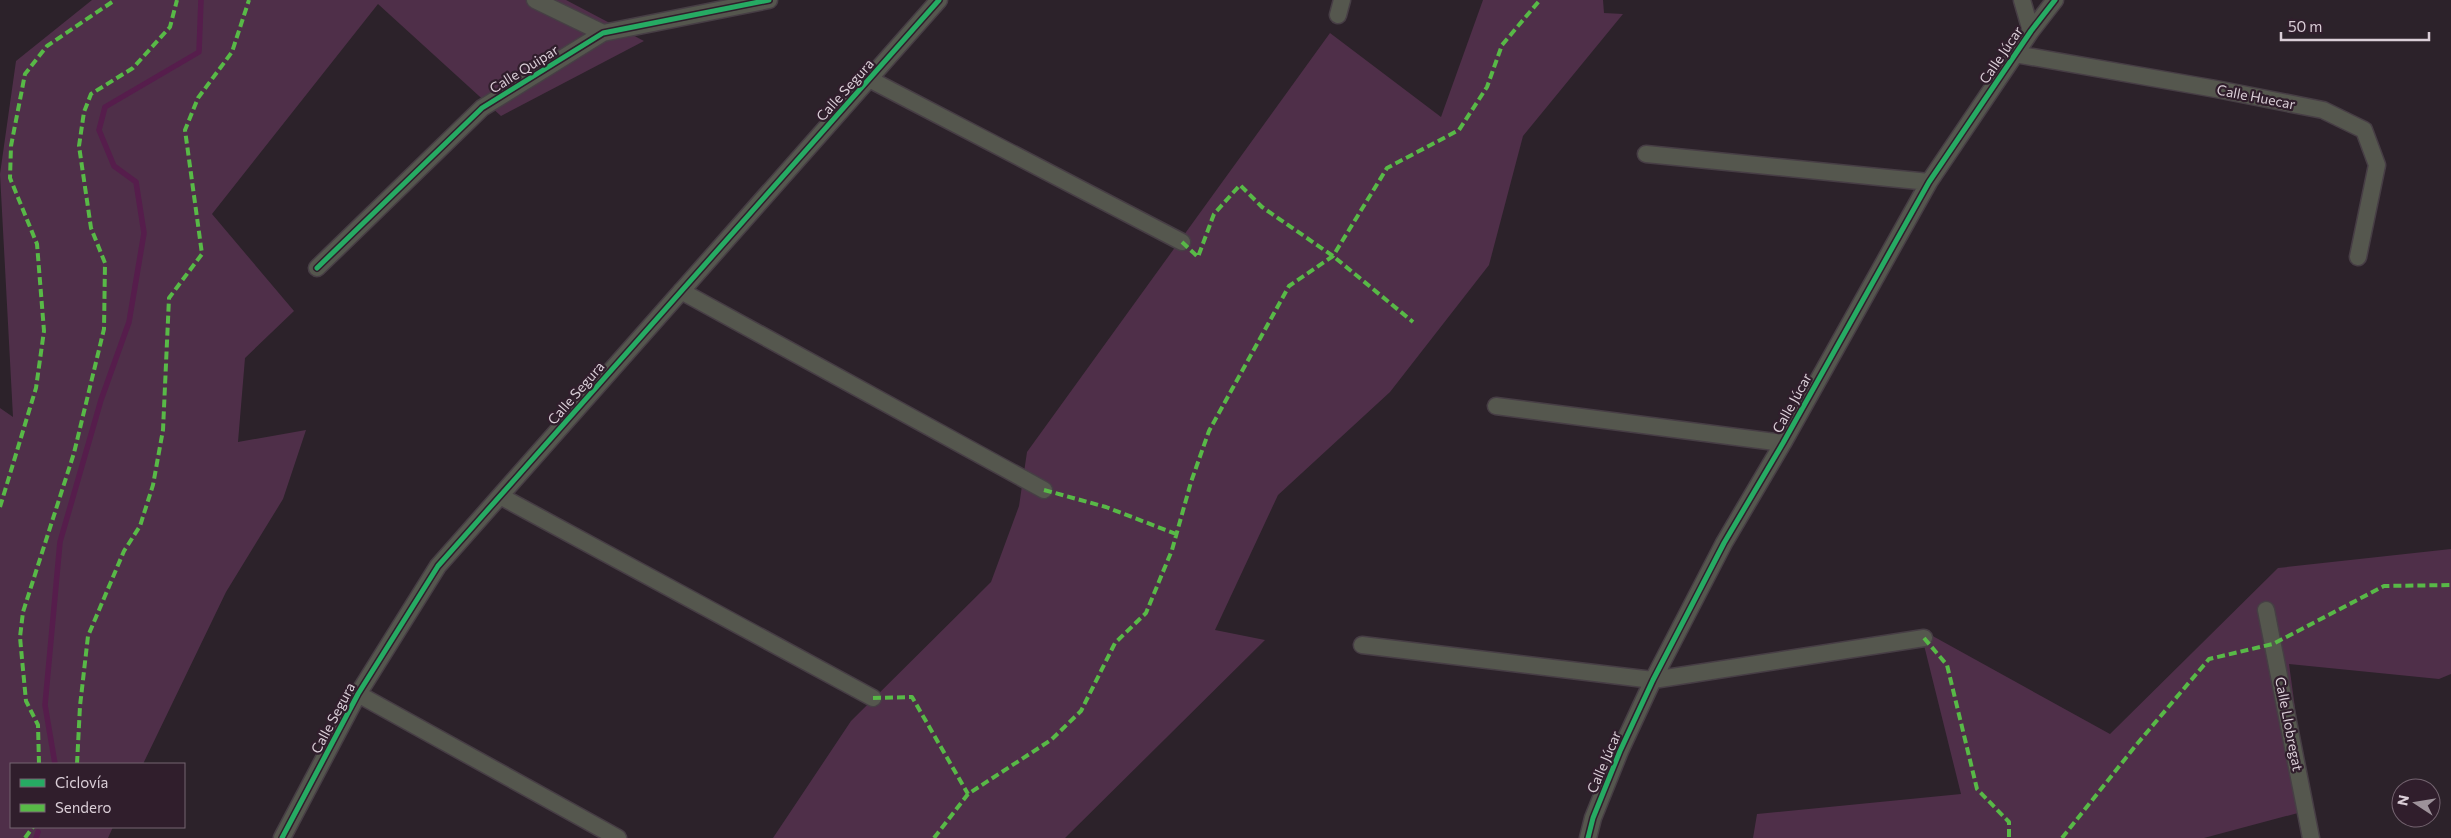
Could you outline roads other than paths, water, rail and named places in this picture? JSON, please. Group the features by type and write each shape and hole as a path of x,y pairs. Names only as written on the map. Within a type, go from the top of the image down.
{"street":[{"path":"536,0 603,33"},
{"name":"Calle Quipar","path":"318,268 482,108 603,33 769,0"},
{"name":"Calle Segura","path":"282,838 358,694 438,566 939,0"},
{"path":"2022,0 2031,31"},
{"name":"Calle Júcar","path":"1588,838 1593,818 1616,760 1652,680 1724,543 1783,443 1928,182 2031,31 2055,0"},
{"name":"Calle Huecar","path":"2015,54 2206,87 2323,110 2364,130 2377,165 2358,257"},
{"name":"Calle Segura","path":"869,79 1182,242"},
{"path":"1646,154 1928,182"},
{"path":"681,291 1044,490"},
{"name":"Calle Júcar","path":"1496,406 1783,443"},
{"path":"500,496 873,698"},
{"name":"Calle Llobregat","path":"2266,610 2311,838"},
{"path":"1362,645 1652,680 1924,638"},
{"name":"Calle Segura","path":"358,694 618,838"}],"waterway":[{"path":"55,763 45,705 60,542 101,400 129,322 144,233 136,182 114,166 99,130 105,107 199,52 201,0"},
{"path":"36,838 38,832"}]}
